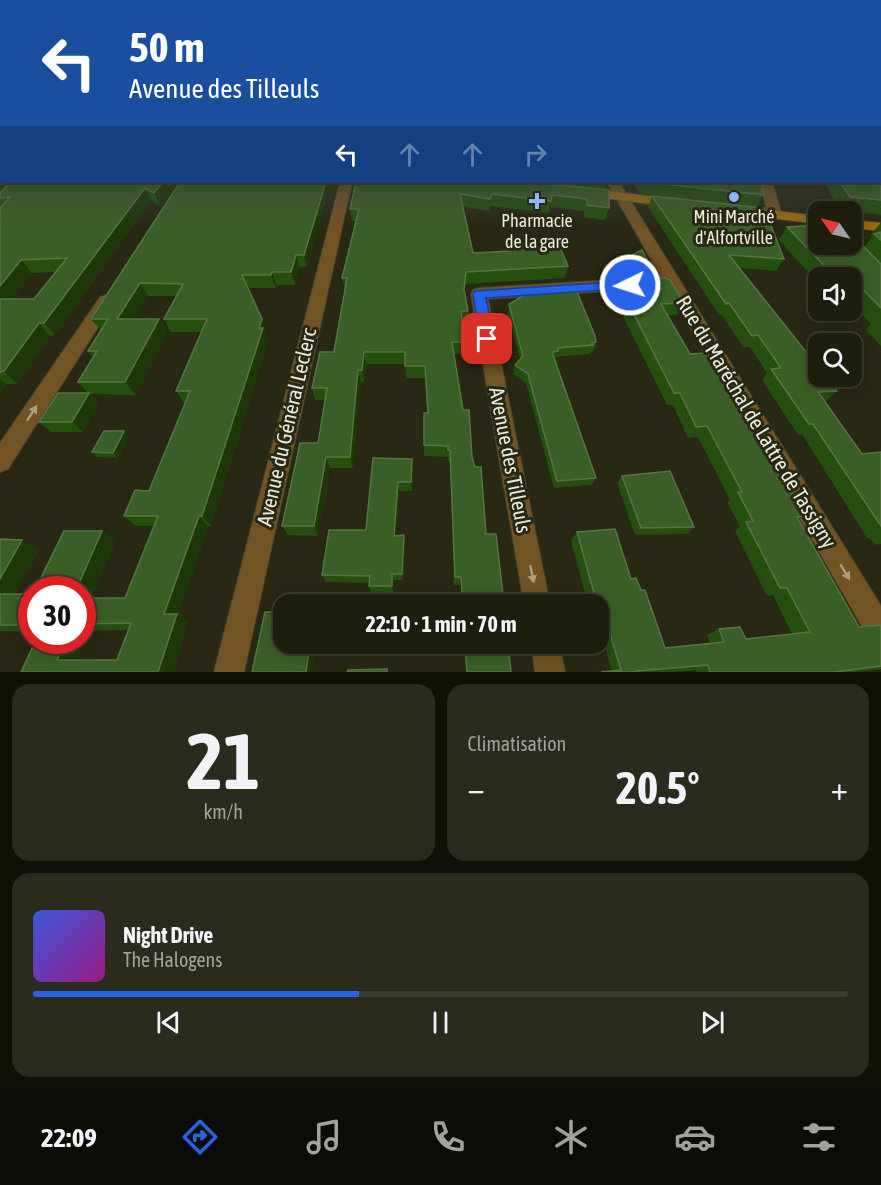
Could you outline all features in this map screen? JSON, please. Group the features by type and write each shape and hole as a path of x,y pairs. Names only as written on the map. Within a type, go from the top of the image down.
{"street":[{"name":"Avenue du Général Leclerc","path":"229,672 346,183"},
{"path":"766,183 776,215"},
{"path":"576,191 618,189 692,205"},
{"name":"Rue du Maréchal de Lattre de Tassigny","path":"618,189 881,632"},
{"path":"726,209 808,219"},
{"path":"862,225 881,227"},
{"path":"0,462 119,282"},
{"name":"Avenue des Tilleuls","path":"535,594 479,294 673,282"},
{"path":"547,654 550,672"}],"building":[{"path":"9,183 162,183 154,193 145,188 44,323 39,323 4,371 0,372 0,299 34,299 67,258 21,260 0,286 0,208 10,197 0,198 0,193"},
{"path":"179,183 326,183 304,255 296,255 291,272 242,275 262,319 259,328 263,328 202,516 199,516 164,614 177,614 158,672 21,672 29,654 60,654 57,660 117,660 131,623 96,624 96,598 125,598 158,516 124,516 135,490 149,491 190,391 176,391 207,319 164,319 183,284 140,283 117,319 159,319 125,382 78,382 97,351 88,351 108,319 91,319"},
{"path":"356,183 539,183 609,190 609,208 587,205 587,199 552,195 551,201 492,194 490,199 460,194 473,253 559,245 568,266 466,272 464,289 468,311 461,311 465,342 452,342 463,410 469,410 472,457 475,467 481,467 486,534 496,534 503,594 462,594 461,577 455,577 450,450 448,446 424,445 424,413 428,413 425,366 405,366 405,352 364,352 362,370 358,370 350,457 326,457 314,526 282,526 300,443 318,443 327,388 312,388 320,352 334,352 347,278 342,278 359,209 350,209"},
{"path":"653,183 760,183 764,195"},
{"path":"841,183 881,183 881,200 850,197"},
{"path":"652,196 764,208 784,259 729,255 808,354 808,387 834,387 837,391 818,392 862,454 881,452 881,526 813,424 809,424 771,369 781,368 758,335 752,336 729,303 726,304"},
{"path":"808,226 808,249 787,227"},
{"path":"881,232 881,240 874,234"},
{"path":"862,245 881,264 881,308 862,288 862,267 825,267 814,255 862,255"},
{"path":"642,250 653,270 635,271 628,257"},
{"path":"665,278 670,280 684,303 661,304 690,354 707,353 804,516 797,517 859,627 881,626 881,666 835,672 710,672 708,665 637,672 601,672 621,670 609,634 609,594 594,594 577,532 615,529 631,579 636,578 641,590 645,590 665,648 724,642 719,629 740,627 746,639 810,632 787,588 780,588 746,522 753,521 738,492 742,492 707,426 696,427 680,393 674,393 623,293 652,292 646,280"},
{"path":"575,287 596,342 592,343 593,345 558,348 558,351 552,352 596,478 557,481 528,374 515,365 523,356 509,304 535,289"},
{"path":"58,393 89,393 72,422 39,422"},
{"path":"104,431 124,431 113,453 92,452"},
{"path":"373,458 412,459 411,482 398,482 394,536 404,535 402,574 392,574 392,586 369,586 370,576 322,575 329,530 366,530"},
{"path":"670,471 694,527 641,528 622,476"},
{"path":"64,531 102,531 82,576 42,576"},
{"path":"0,539 22,540 0,579"},
{"path":"0,594 18,594 18,625 0,625"},
{"path":"265,612 273,612 273,654 309,654 306,672 252,672"},
{"path":"466,654 509,654 511,672 467,672"},
{"path":"387,669 387,672 347,672 348,670"}],"place":[{"name":"Mini Marché d'Alfortville","path":"734,197"},
{"name":"Pharmacie de la gare","path":"537,201"}],"route":[{"path":"487,339 479,294 630,285"}]}
